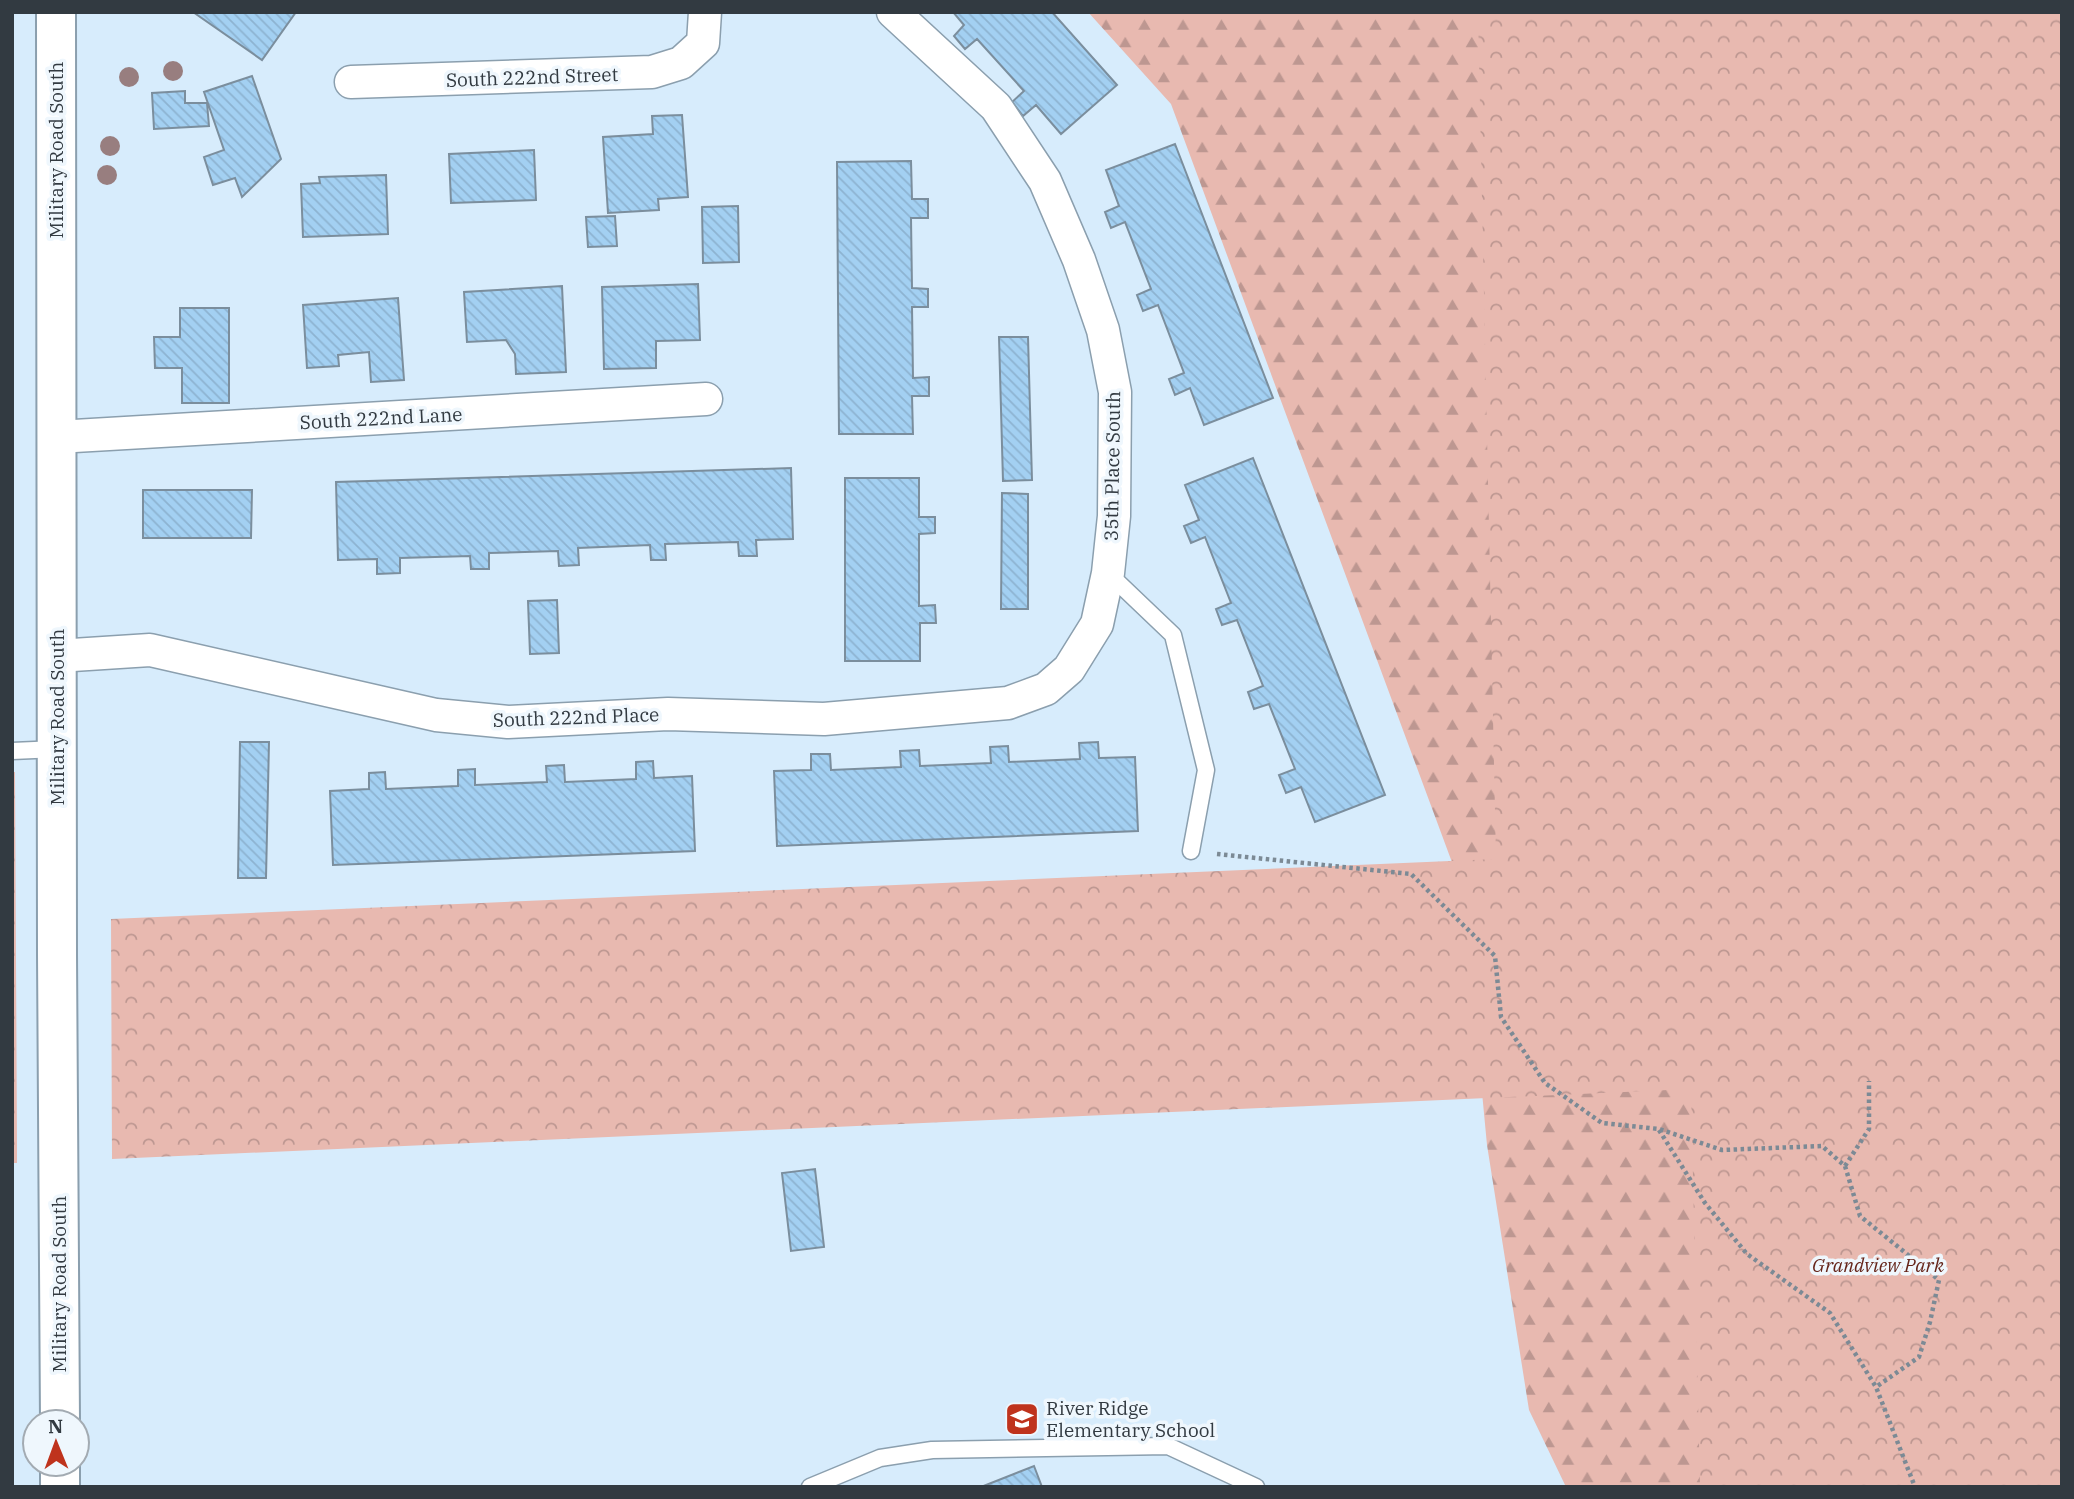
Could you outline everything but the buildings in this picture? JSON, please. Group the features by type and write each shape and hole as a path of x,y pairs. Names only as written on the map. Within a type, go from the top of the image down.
{"main road":[{"name":"Military Road South","path":"56,12 60,1408"}],"street":[{"name":"South 222nd Street","path":"351,82 652,72 681,63 703,43 705,12"},
{"name":"35th Place South","path":"893,12 996,107 1045,181 1079,260 1103,330 1115,391 1114,516 1108,573 1097,624 1069,669 1046,690 1009,703 934,708"},
{"name":"South 222nd Lane","path":"57,437 706,399"},
{"name":"South 222nd Place","path":"57,656 150,650 436,715 508,722 668,714 824,719 934,708"}],"lane":[{"path":"1108,573 1173,635 1206,770 1191,851"},
{"path":"12,751 58,748"},
{"path":"810,1487 880,1458 932,1450 1168,1446 1256,1487"}],"path":[{"path":"1191,851 1411,874 1495,956 1501,1017 1545,1083 1602,1123 1659,1129 1722,1150 1822,1146 1845,1166 1860,1216 1939,1280 1919,1357 1876,1387"},
{"path":"1845,1166 1869,1129 1869,1081"},
{"path":"1659,1129 1705,1203 1748,1254 1830,1313 1876,1387 1915,1487"}],"green space":[{"name":"Grandview Park","path":"1088,12 2062,12 2062,1487 1566,1487 1529,1410 1487,1145 1463,892 1171,104"},
{"name":"Grandview Park","path":"1478,12 2062,12 2062,1487 1700,1487 1691,1089 112,1159 111,919 1496,859"},
{"path":"12,772 15,772 17,1163 12,1163"}],"place":[{"name":"River Ridge Elementary School","path":"1022,1419"}]}
